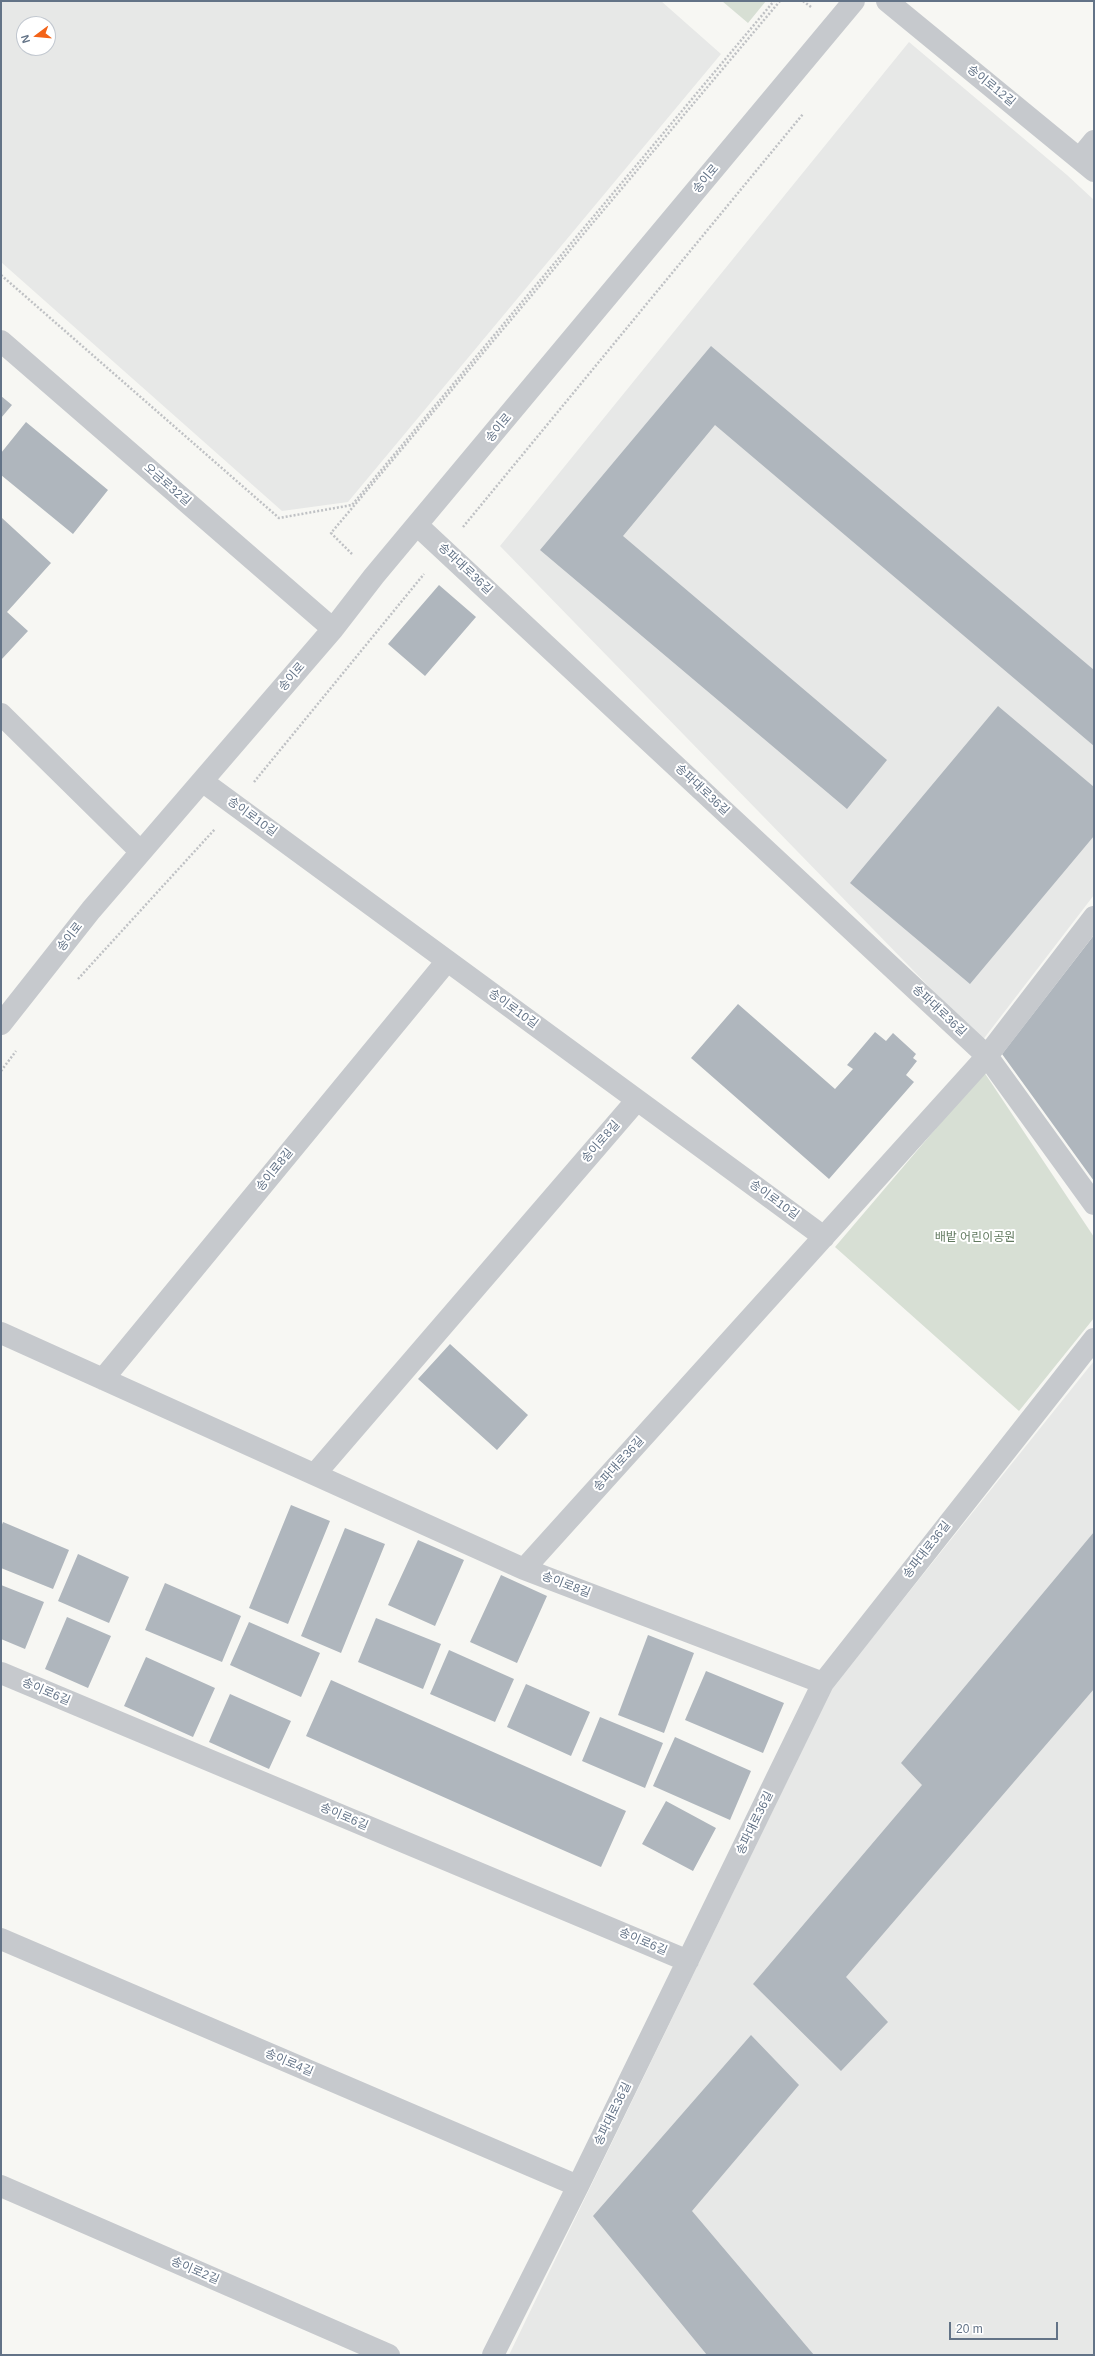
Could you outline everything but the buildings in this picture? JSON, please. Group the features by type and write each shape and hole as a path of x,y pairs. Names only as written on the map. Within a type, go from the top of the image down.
{"street":[{"name":"송이로","path":"1,1024 91,910 333,629 854,1"},
{"name":"송이로12길","path":"887,1 1087,165"},
{"path":"1087,165 1094,141"},
{"name":"오금로32길","path":"1,341 333,629"},
{"name":"송파대로36길","path":"418,525 987,1056 1094,1204"},
{"path":"1,714 141,852"},
{"name":"송이로10길","path":"202,781 824,1237"},
{"name":"송파대로36길","path":"524,1569 987,1056 1094,917"},
{"name":"송이로8길","path":"103,1379 447,961"},
{"name":"송이로8길","path":"315,1474 637,1100"},
{"name":"송이로8길","path":"1,1333 524,1569 823,1683"},
{"name":"송파대로36길","path":"493,2355 578,2186 823,1683 1094,1339"},
{"name":"송이로6길","path":"1,1673 688,1961"},
{"name":"송이로4길","path":"1,1939 578,2186"},
{"name":"송이로2길","path":"1,2186 389,2355"}],"path":[{"path":"1,276 279,518 352,505 774,1"},
{"path":"331,533 780,1"}],"shaded area":[{"path":"1,1 661,1 721,54 348,502 282,511 1,262"},
{"path":"909,42 1067,175 1094,200 1094,895 982,1041 500,546"},
{"path":"1094,1361 1094,2355 509,2355 832,1688"}],"green space":[{"path":"722,1 766,1 748,23"},
{"name":"배밭 어린이공원","path":"984,1072 1094,1237 1094,1318 1019,1411 835,1247"}]}
